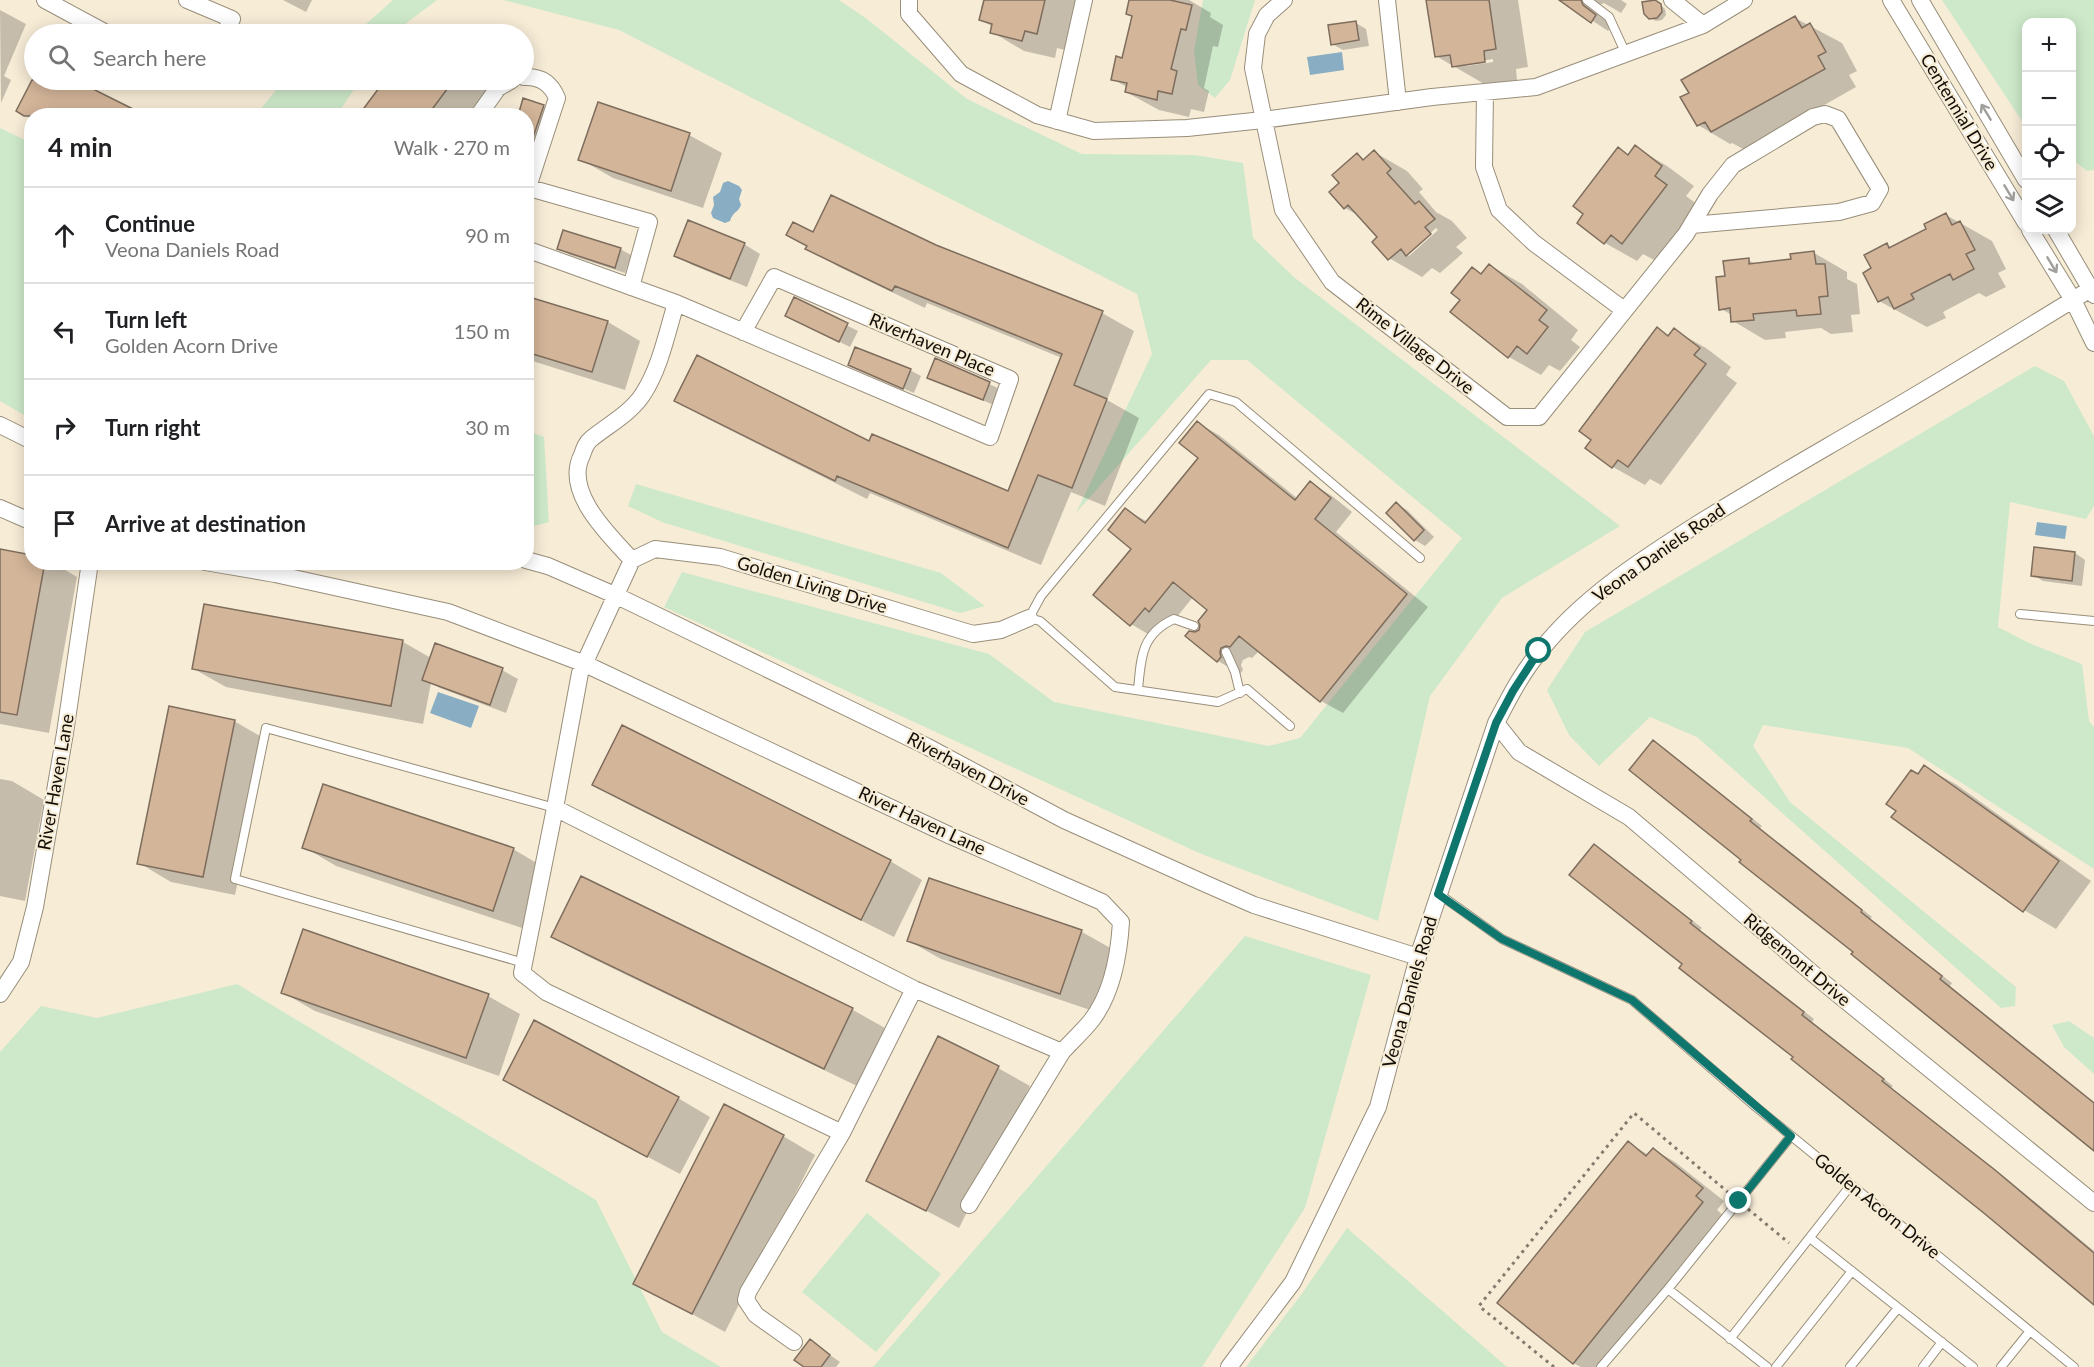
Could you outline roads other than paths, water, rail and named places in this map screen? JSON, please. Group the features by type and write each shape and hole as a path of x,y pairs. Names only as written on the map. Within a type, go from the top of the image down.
{"street":[{"path":"45,0 89,24"},
{"path":"188,0 232,19 229,24"},
{"path":"909,0 909,14 961,74 1037,115 1094,131 1187,128 1432,97 1536,87 1703,25 1744,0"},
{"path":"1057,121 1084,0"},
{"name":"Rime Village Drive","path":"1284,0 1267,15 1257,34 1253,68 1283,210 1332,282 1507,417 1539,417 1692,225 1710,194 1733,165 1813,117 1825,114 1838,119 1880,189 1872,202 1839,212 1692,225"},
{"path":"1387,0 1398,102"},
{"path":"1672,0 1703,25"},
{"name":"Centennial Drive","path":"1891,0 2022,216"},
{"name":"Centennial Drive","path":"1920,0 2022,173"},
{"path":"534,78 544,80 553,88 557,98 534,166"},
{"path":"484,108 497,90"},
{"path":"1485,92 1484,167 1499,210 1534,243 1624,310"},
{"path":"534,189 649,222 631,287"},
{"path":"2032,234 2073,300 2094,343"},
{"path":"2058,234 2093,290"},
{"name":"Riverhaven Place","path":"534,252 676,303 743,332 990,437 1010,379 774,277 743,332"},
{"name":"Veona Daniels Road","path":"1229,1367 1293,1282 1378,1107 1418,957 1496,723 1513,691 1539,651 1571,616 1612,581 1653,552 1748,493 2093,290"},
{"path":"676,303 657,364 643,395 617,420 588,441 578,462 578,483 593,516 632,560 580,673 522,974 546,993 842,1133"},
{"path":"0,425 24,437"},
{"path":"0,508 24,518"},
{"name":"Golden Living Drive","path":"632,560 655,549 720,557 973,634 1001,630 1029,618"},
{"name":"Riverhaven Drive","path":"534,562 549,566 617,596 926,746 1065,820 1196,880 1254,905 1418,957"},
{"name":"River Haven Lane","path":"0,994 21,962 35,908 65,733 89,570"},
{"name":"River Haven Lane","path":"252,570 448,612 585,663 951,836 1102,903 1120,922 1119,952 1107,992 1092,1020 1062,1052 969,1205"},
{"name":"Ridgemont Drive","path":"1496,723 1519,752 1629,817 1824,983 2094,1203"},
{"path":"555,808 914,989 1062,1052"},
{"path":"794,1342 756,1315 746,1300 748,1292 842,1133 914,989"}],"lane":[{"path":"1587,0 1609,17 1626,54"},
{"path":"1290,726 1248,689 1218,702 1115,687 1040,621 1029,618 1041,596 1209,394 1236,402 1420,558"},
{"path":"2020,614 2094,621"},
{"path":"1138,690 1141,659 1150,635 1161,625 1174,620 1194,626"},
{"path":"1226,652 1235,672 1240,693"},
{"path":"524,963 235,879 266,728 555,808"},
{"name":"Golden Acorn Drive","path":"1438,894 1502,939 1632,1000 1791,1136 2073,1367"},
{"path":"1601,1367 1668,1289 1791,1136"},
{"path":"1730,1339 1851,1185"},
{"path":"1809,1238 1973,1367"},
{"path":"1776,1367 1852,1271"},
{"path":"1668,1289 1767,1367"},
{"path":"1850,1367 1898,1308"},
{"path":"2001,1367 2030,1331"},
{"path":"1923,1367 1942,1342"}],"water":[{"path":"1342,52 1344,70 1310,75 1307,57"},
{"path":"728,181 742,190 739,199 741,205 730,221 725,223 713,218 711,213 714,205 713,197 720,192 723,183"},
{"path":"2037,522 2067,526 2065,539 2035,535"},
{"path":"438,692 479,706 471,728 430,713"}]}
